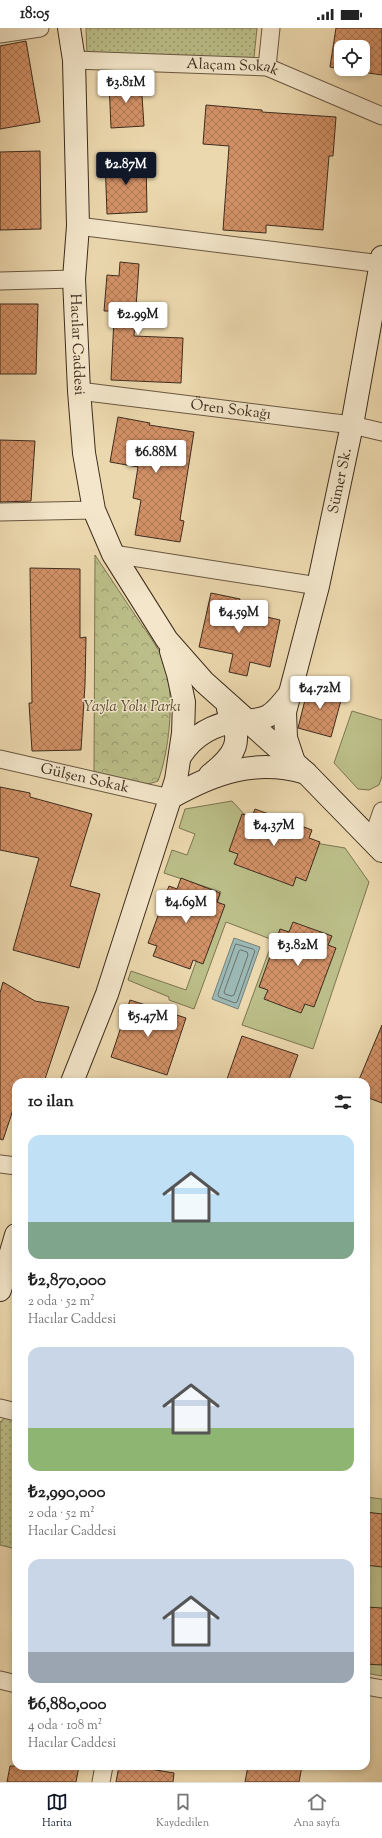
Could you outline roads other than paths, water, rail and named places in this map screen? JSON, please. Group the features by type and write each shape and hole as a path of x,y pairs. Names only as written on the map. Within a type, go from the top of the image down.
{"street":[{"path":"0,34 40,28"},
{"name":"Hacılar Caddesi","path":"69,28 74,60 78,226 74,279 79,391 84,453 94,510 113,554 167,640"},
{"path":"267,67 270,28"},
{"name":"Alaçam Sokak","path":"74,60 267,67 382,116"},
{"path":"78,226 382,262"},
{"name":"Sümer Sk.","path":"301,768 286,738 285,725 288,696 318,586 352,425 382,262"},
{"path":"0,281 74,279"},
{"name":"Ören Sokağı","path":"79,391 352,425 382,432"},
{"path":"0,512 94,510"},
{"path":"113,554 318,586"},
{"path":"167,640 190,667 223,698 240,721 301,768 377,846"},
{"path":"74,1078 107,994 176,780 180,755 184,702 178,674 167,640"},
{"name":"Sümer Sk.","path":"180,755 195,738 205,731 218,726 268,716 276,710 288,696"},
{"path":"170,798 204,779 228,760 233,752 240,721"},
{"name":"Gülşen Sokak","path":"0,759 170,798"},
{"path":"204,779 250,768 301,768"},
{"path":"377,846 382,810"},
{"path":"0,1164 12,1166"},
{"path":"0,1290 4,1259 12,1243"},
{"path":"0,1408 12,1411"},
{"path":"0,1680 12,1683"},
{"path":"370,1687 382,1689"},
{"path":"101,1782 103,1770"}],"water":[{"path":"234,938 260,947 238,1009 212,999"}],"park label":[{"name":"Yayla Yolu Parkı","path":"132,707"}]}
